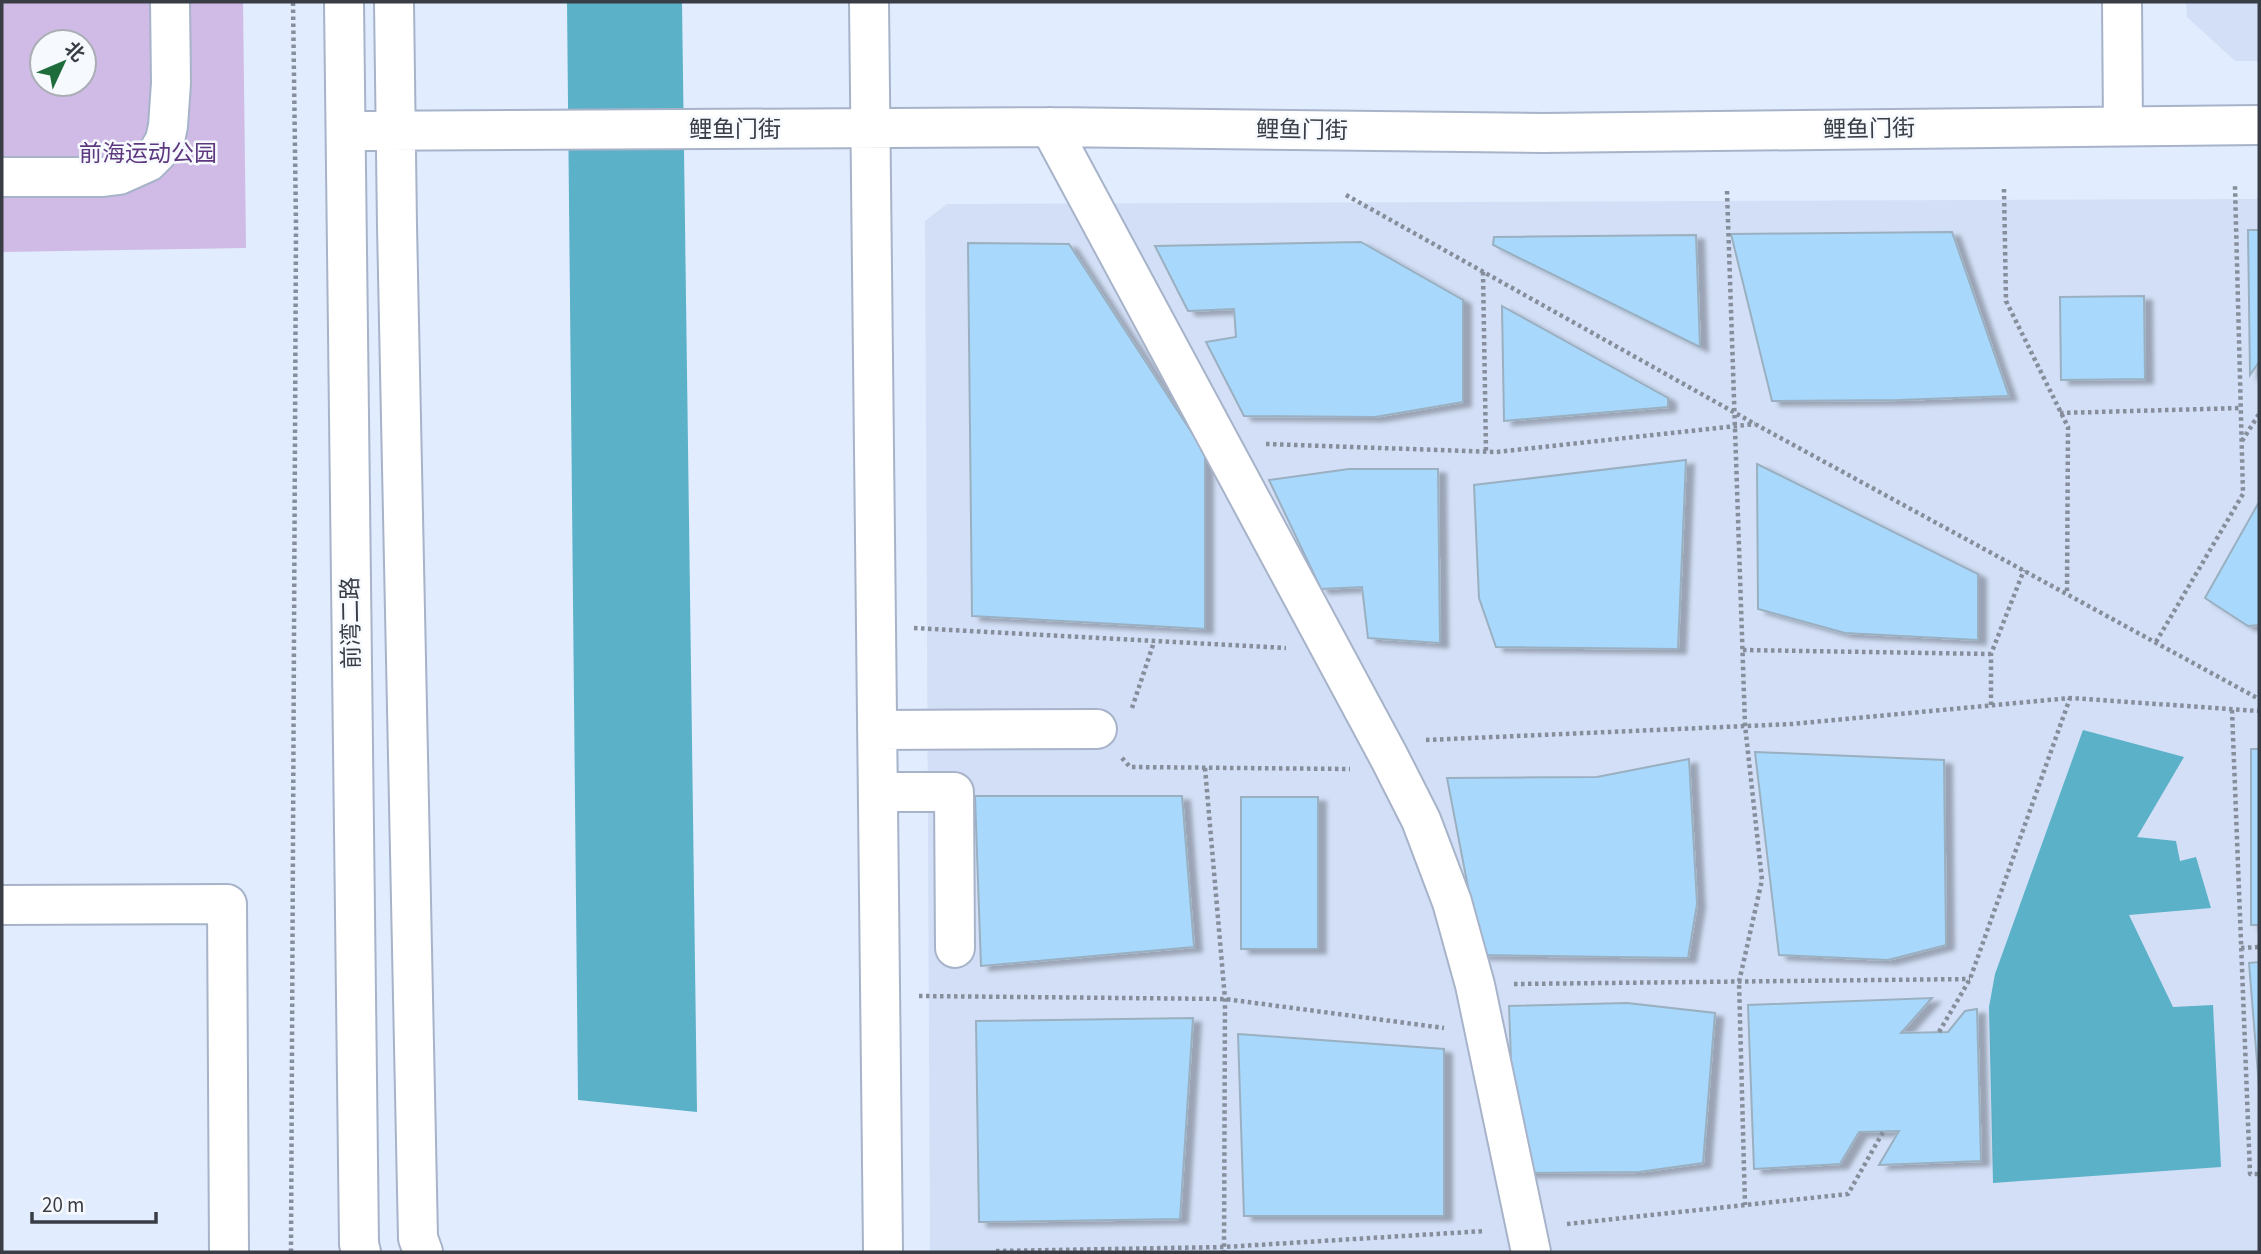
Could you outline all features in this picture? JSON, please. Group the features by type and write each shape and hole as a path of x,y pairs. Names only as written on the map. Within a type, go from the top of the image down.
{"street":[{"path":"2,177 119,175 148,162 158,152 168,126 171,83 170,2"},
{"name":"前湾二路","path":"344,2 360,1248"},
{"path":"394,2 421,1245"},
{"path":"869,2 883,1252"},
{"path":"2122,2 2123,127"},
{"name":"鲤鱼门街","path":"346,131 1051,127 1556,132 2259,125"},
{"path":"1051,127 1421,820 1452,902 1475,985 1529,1240"},
{"path":"877,730 1115,732"},
{"path":"878,792 954,792 956,948"},
{"path":"2,905 227,904 229,1252"}],"path":[{"path":"291,1252 296,240 293,2"},
{"path":"2155,642 2244,494 2235,186"},
{"path":"2004,188 2006,301 2068,427 2067,594"},
{"path":"1727,191 1745,725 1762,880 1739,982 1745,1205"},
{"path":"1346,195 1755,424 2259,699"},
{"path":"1483,271 1486,452"},
{"path":"2060,413 2241,408"},
{"path":"2242,442 2257,422 2259,414"},
{"path":"1219,442 1486,452 1755,424"},
{"path":"1991,705 1991,654 2024,570"},
{"path":"910,628 1331,650"},
{"path":"1154,642 1115,732 1130,767 1205,768 1388,756 1745,725 1792,724 2070,698 2259,711"},
{"path":"1742,650 1991,654"},
{"path":"1939,1032 1970,979 2070,698"},
{"path":"2232,709 2250,1174 2259,1174"},
{"path":"1205,768 1225,999 1224,1250"},
{"path":"2241,948 2259,947"},
{"path":"1475,985 1970,979"},
{"path":"911,996 1225,999 1485,1033"},
{"path":"996,1251 1224,1250 1529,1240 1745,1205 1849,1194 1883,1132"}],"shaded area":[{"path":"2186,2 2259,2 2259,61 2235,61 2187,17"},
{"path":"2259,199 2259,1252 930,1252 925,221 947,204"}],"green space":[{"name":"前海运动公园","path":"2,2 243,2 246,248 2,252"}],"water":[{"path":"567,2 682,2 697,1112 578,1100"},
{"path":"2083,730 2184,757 2137,837 2176,841 2180,861 2196,857 2211,908 2129,915 2173,1007 2213,1005 2221,1167 1993,1183 1989,1007 1995,974"}],"building":[{"path":"2248,230 2259,230 2259,362 2250,375"},
{"path":"1952,232 2009,396 1772,401 1731,234"},
{"path":"1696,235 1700,347 1493,245 1494,237"},
{"path":"1361,242 1463,300 1463,402 1375,417 1244,416 1206,342 1236,337 1234,309 1188,311 1155,246"},
{"path":"968,243 1069,244 1205,453 1205,629 972,616"},
{"path":"2144,296 2145,379 2061,380 2060,297"},
{"path":"1502,306 1668,398 1668,407 1504,421"},
{"path":"1686,460 1678,649 1496,647 1479,598 1474,485"},
{"path":"1757,464 1978,574 1978,640 1845,633 1758,609"},
{"path":"1349,469 1438,469 1440,643 1368,638 1362,587 1321,589 1269,480"},
{"path":"2259,502 2259,625 2248,626 2205,598"},
{"path":"2251,749 2259,749 2259,925 2251,925"},
{"path":"1755,752 1944,760 1946,945 1888,960 1779,955"},
{"path":"1689,759 1697,904 1688,958 1481,955 1447,778 1597,777"},
{"path":"975,796 1182,796 1194,947 981,966"},
{"path":"1241,797 1318,797 1318,949 1241,949"},
{"path":"2259,962 2259,1086 2249,963"},
{"path":"1932,998 1901,1033 1948,1032 1965,1011 1977,1009 1981,1161 1879,1165 1899,1131 1859,1132 1840,1164 1754,1169 1748,1005"},
{"path":"1627,1003 1715,1013 1703,1163 1639,1172 1524,1173 1513,1115 1509,1006"},
{"path":"1193,1018 1180,1219 979,1222 976,1021"},
{"path":"1238,1034 1444,1049 1444,1216 1244,1216"}]}
